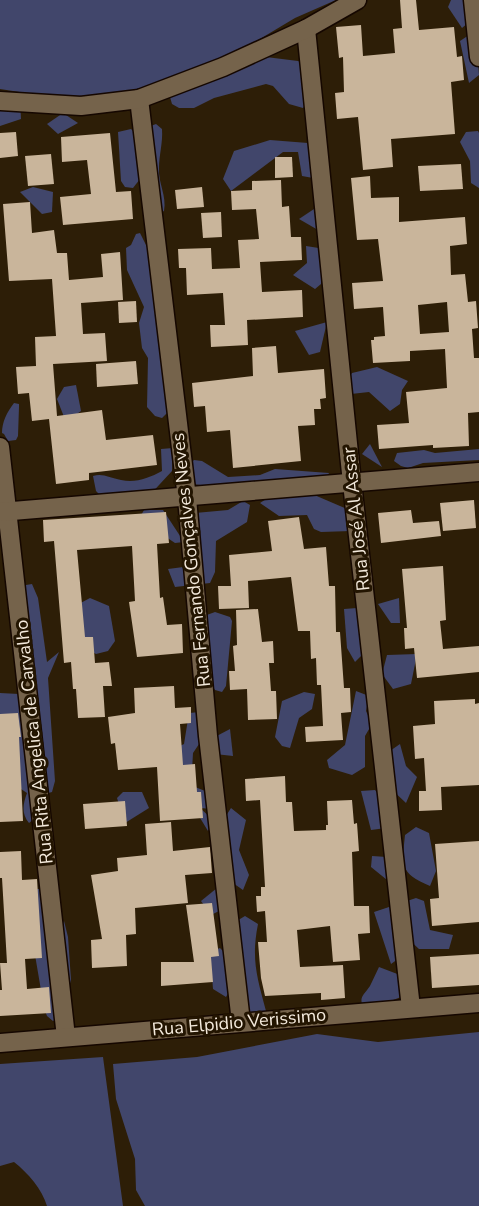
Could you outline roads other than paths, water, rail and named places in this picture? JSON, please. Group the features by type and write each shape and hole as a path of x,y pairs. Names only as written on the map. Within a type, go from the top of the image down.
{"street":[{"path":"0,101 81,106 139,99 224,67 306,29 357,0"},
{"path":"473,0 479,57"},
{"name":"Rua José Al Assar","path":"306,29 352,483 411,1008"},
{"name":"Rua Fernando Gonçalves Neves","path":"139,99 187,498 208,736 242,1022"},
{"name":"Rua Rita Angelica de Carvalho","path":"0,447 4,512 66,1036"},
{"path":"4,512 479,472"},
{"name":"Rua Elpidio Verissimo","path":"0,1043 479,1003"}]}
